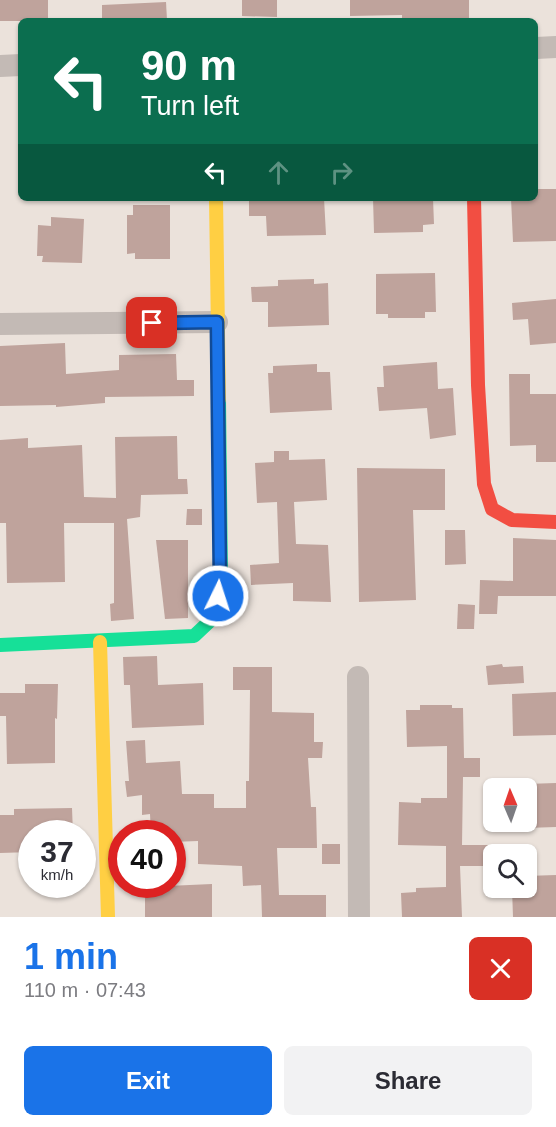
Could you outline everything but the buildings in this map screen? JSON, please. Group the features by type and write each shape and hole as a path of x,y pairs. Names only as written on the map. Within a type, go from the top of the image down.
{"street":[{"path":"538,48 556,47"},
{"path":"0,66 18,65"},
{"path":"0,645 194,636 208,627 216,611 220,581 216,201"},
{"path":"474,201 478,385 484,484 492,509 512,520 556,522"},
{"path":"0,324 217,322"},
{"path":"100,642 108,917"},
{"path":"358,677 359,917"}],"traffic: fast":[{"path":"0,645 194,636 212,619 217,606 221,581 219,399"}],"traffic: slow":[{"path":"216,201 219,399"},
{"path":"100,642 108,917"}],"traffic: jam":[{"path":"474,201 478,385 484,484 492,509 512,520 556,522"}],"route":[{"path":"152,323 217,322 220,581 218,596"}]}
